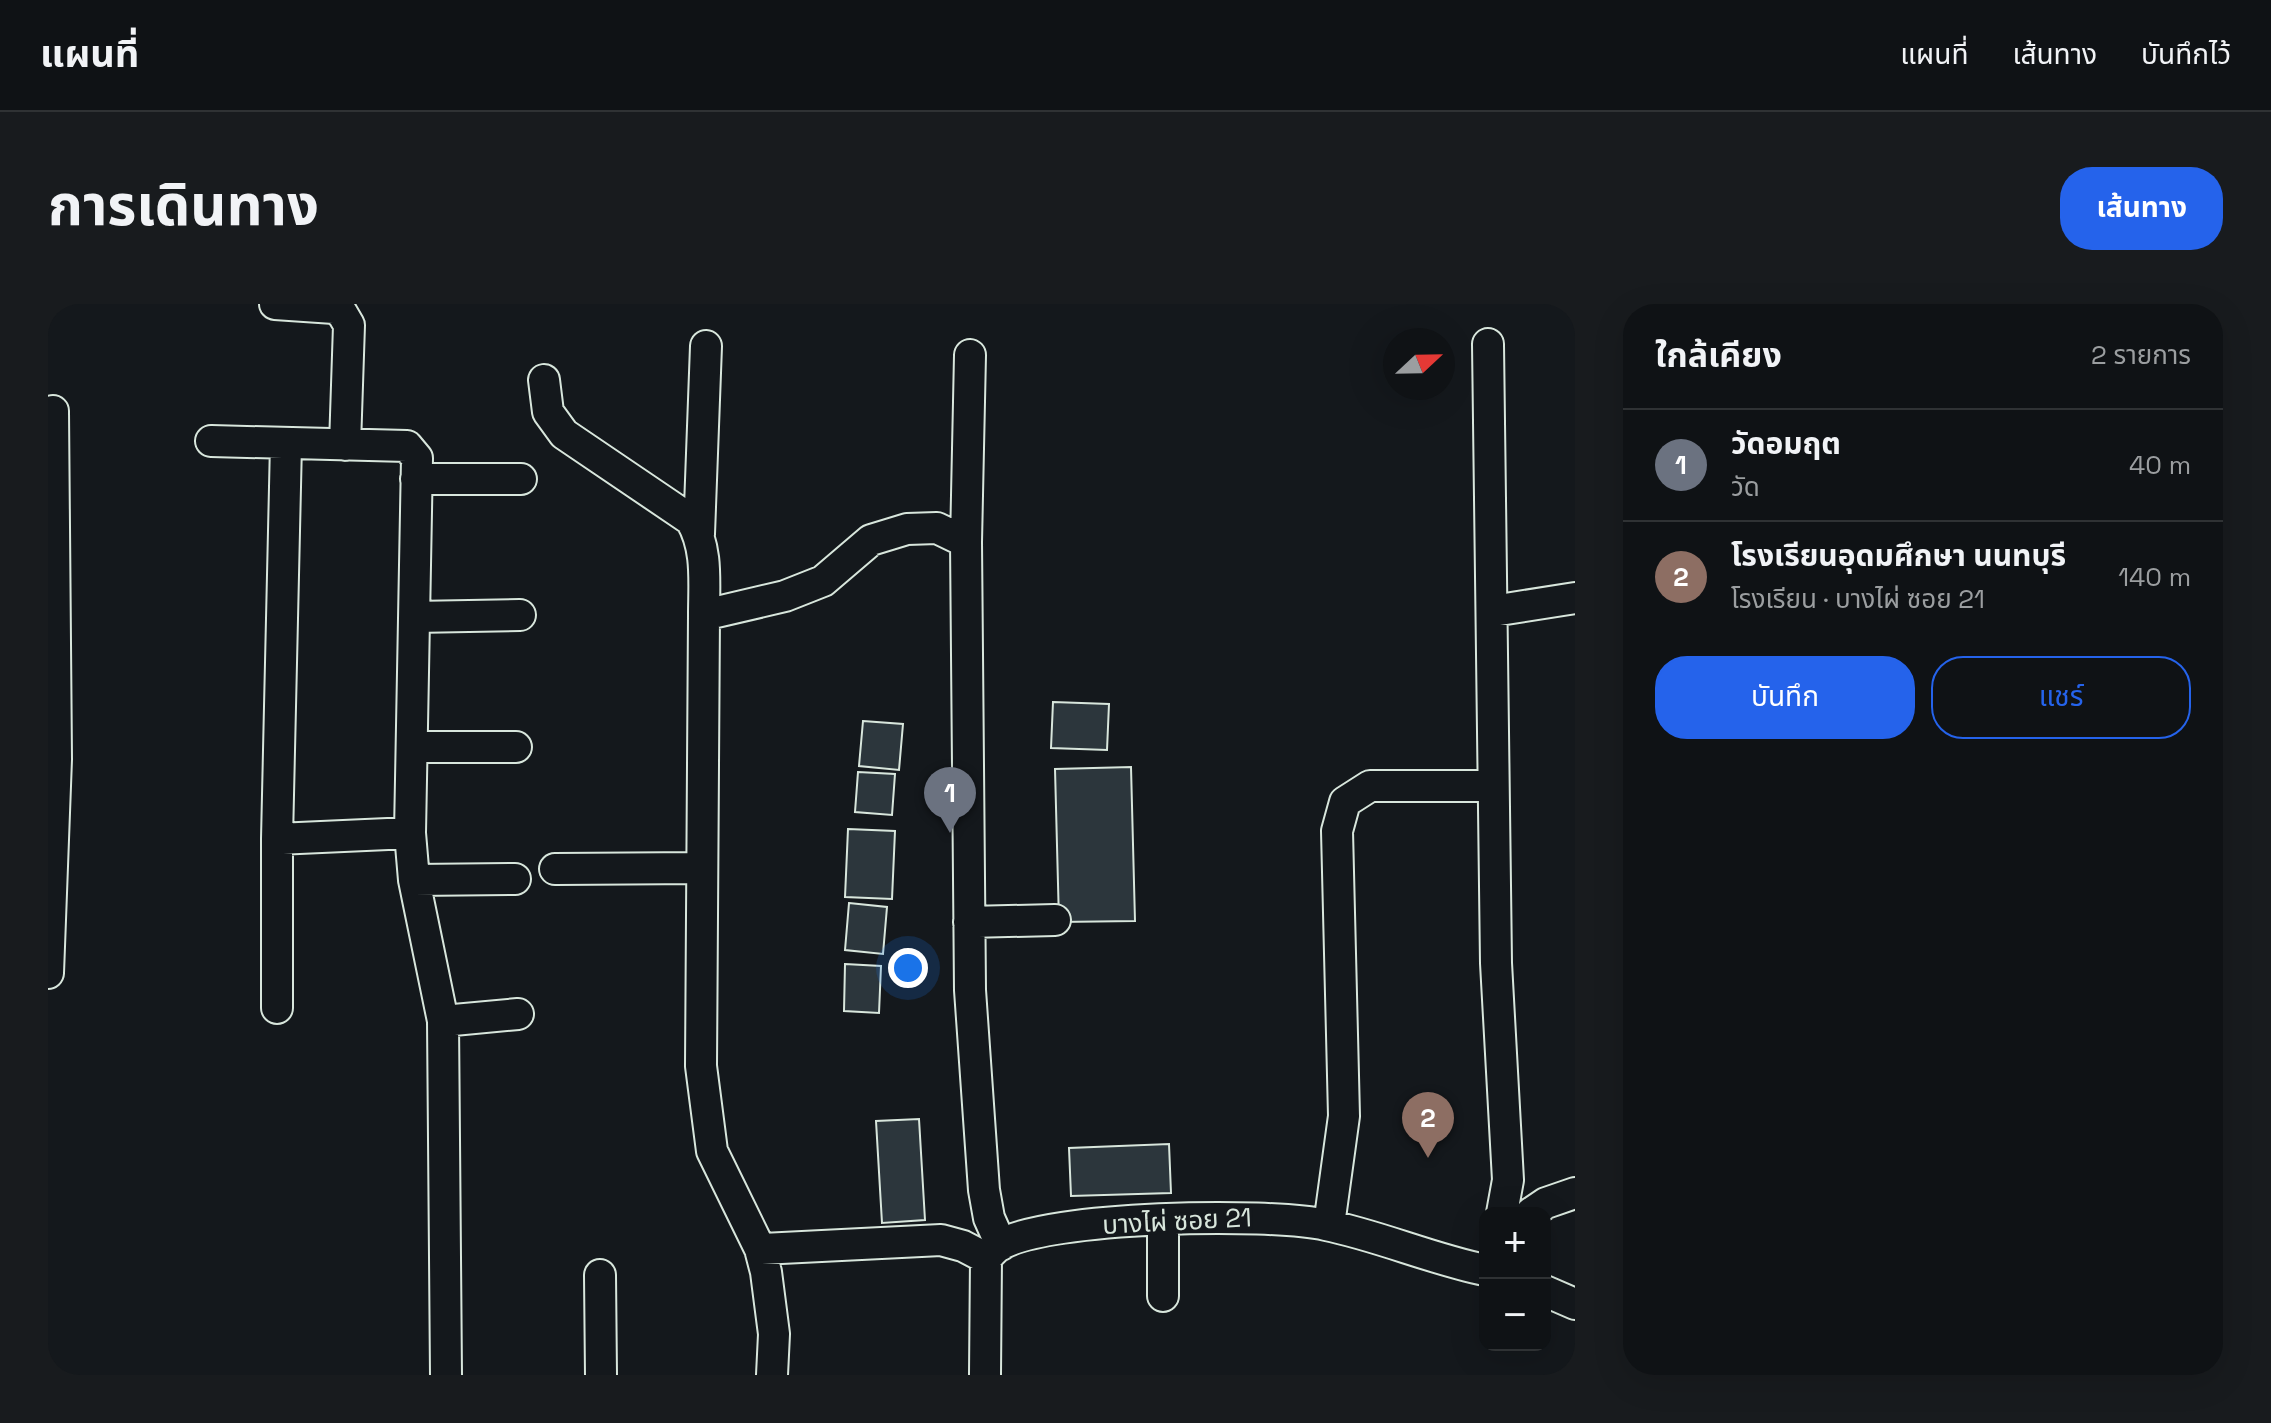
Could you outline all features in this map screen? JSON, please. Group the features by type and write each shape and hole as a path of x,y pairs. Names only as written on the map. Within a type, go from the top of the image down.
{"street":[{"path":"275,304 334,308 342,313 349,325 345,445"},
{"path":"1488,344 1496,963 1508,1180 1503,1207"},
{"path":"706,346 699,534 703,552 704,615 701,1066 712,1151 760,1249 774,1334 772,1375"},
{"path":"970,355 966,542 969,922 984,1190 994,1251 985,1375"},
{"path":"544,380 548,412 564,434 691,520 699,534"},
{"path":"48,973 56,759 53,411"},
{"path":"211,441 407,446 417,458 410,833 414,880 443,1021 446,1375"},
{"path":"277,1008 277,839 286,443"},
{"path":"416,479 521,479"},
{"path":"704,615 785,596 823,581 871,540 907,529 937,528 966,542"},
{"path":"1493,611 1575,598"},
{"path":"414,617 520,615"},
{"path":"412,747 516,747"},
{"path":"1329,1225 1344,1116 1337,831 1345,802 1370,786 1493,786"},
{"path":"277,839 410,833"},
{"path":"555,869 701,868"},
{"path":"414,880 515,879"},
{"path":"969,922 1055,920"},
{"path":"443,1021 518,1014"},
{"path":"1540,1207 1575,1193"},
{"name":"บางไผ่ ซอย 21","path":"994,1251 1051,1231 1103,1223 1277,1217 1329,1225 1479,1266"},
{"path":"1163,1221 1163,1296"},
{"path":"760,1249 941,1240 994,1251"},
{"path":"600,1275 601,1375"},
{"path":"1551,1294 1575,1304"}],"building":[{"path":"1053,702 1109,704 1107,750 1051,748"},
{"path":"863,721 903,724 899,770 859,766"},
{"path":"1131,767 1135,921 1059,922 1055,769"},
{"path":"858,772 895,774 892,815 855,812"},
{"path":"848,829 895,831 892,899 845,897"},
{"path":"849,903 887,907 883,954 845,950"},
{"path":"845,964 881,966 879,1013 844,1011"},
{"path":"919,1119 925,1220 882,1223 876,1121"},
{"path":"1169,1144 1171,1193 1071,1196 1069,1148"}],"place":[{"name":"วัดอมฤต","path":"950,833"},
{"name":"โรงเรียนอุดมศึกษา นนทบุรี","path":"1428,1158"}]}
